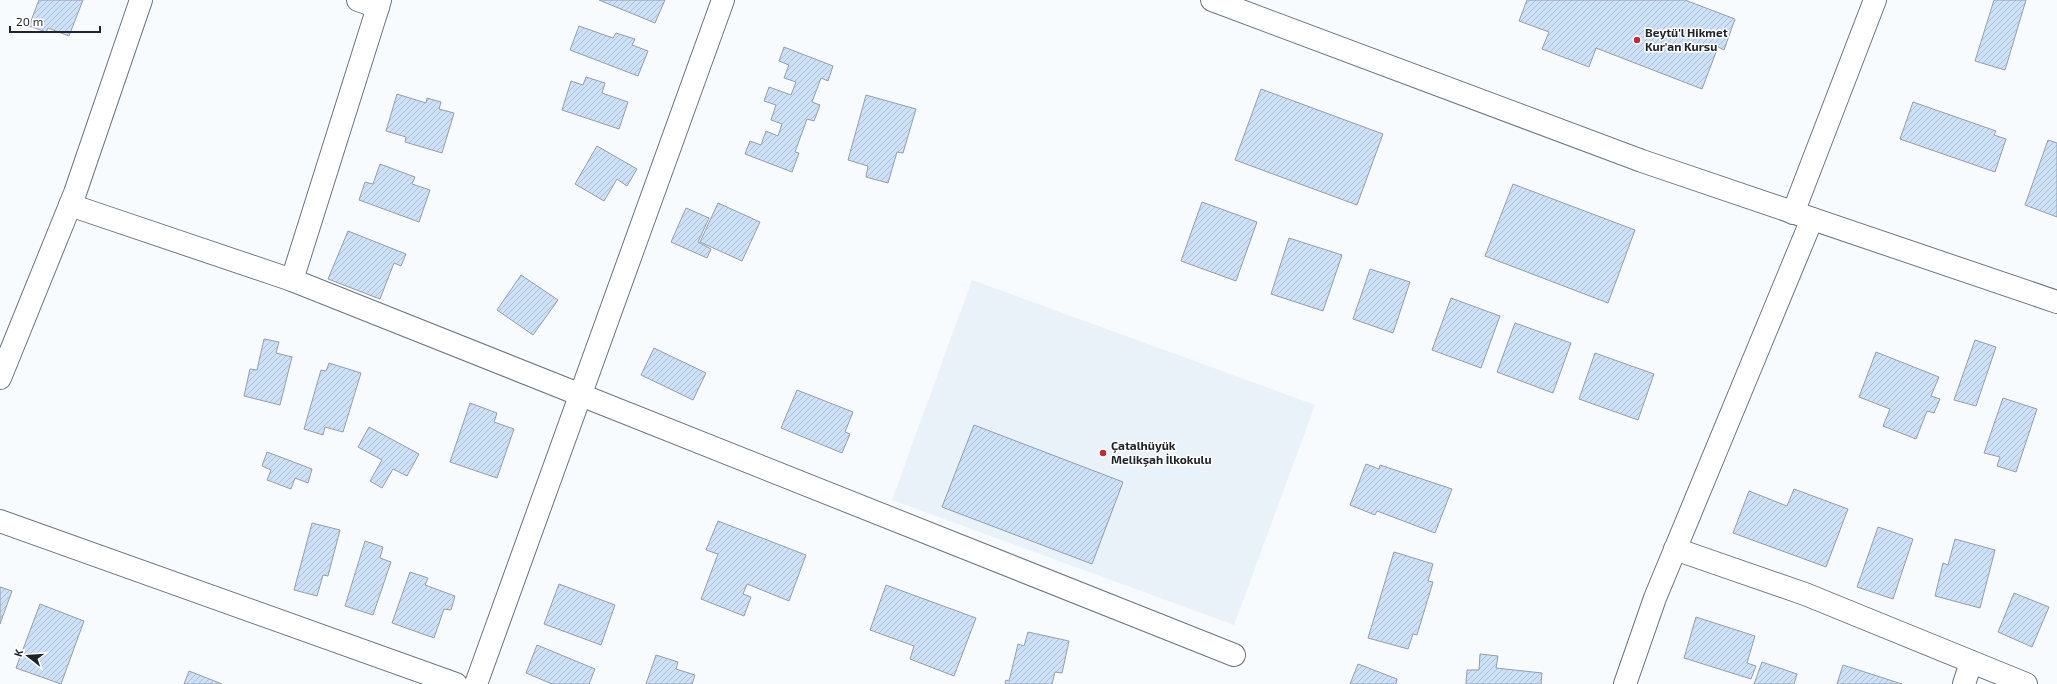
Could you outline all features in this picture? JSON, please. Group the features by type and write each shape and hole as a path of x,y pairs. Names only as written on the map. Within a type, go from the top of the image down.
{"street":[{"path":"0,378 70,205 141,0"},
{"path":"476,684 723,0"},
{"path":"1212,0 1642,161 2057,302"},
{"path":"1624,684 1655,598 1803,216 1875,0"},
{"path":"292,280 372,2"},
{"path":"70,205 292,280 1234,655"},
{"path":"0,521 456,684"},
{"path":"1675,549 1805,594 2026,684"},
{"path":"1964,684 1971,662"}],"shaded area":[{"name":"Çatalhüyük Melikşah İlkokulu","path":"972,280 1315,405 1234,625 892,500"}],"building":[{"path":"39,0 83,0 69,36 48,28 46,32 29,26"},
{"path":"599,0 665,0 655,23"},
{"name":"Beytü'l Hikmet Kur'an Kursu","path":"1527,0 1685,0 1735,19 1724,50 1718,47 1702,89 1596,48 1589,67 1542,49 1549,32 1519,21"},
{"path":"1994,0 2026,0 2005,70 1975,61"},
{"path":"579,26 613,38 616,33 635,39 632,45 648,51 638,76 570,50"},
{"path":"784,47 833,66 828,81 821,78 812,102 820,105 814,121 807,119 795,152 799,153 792,172 745,154 750,141 761,145 766,131 778,136 782,124 771,120 776,105 764,101 769,87 791,95 796,82 784,78 789,65 779,61"},
{"path":"586,77 605,83 602,93 628,102 619,129 562,110 571,81 583,85"},
{"path":"1261,89 1383,134 1357,205 1235,160"},
{"path":"397,94 426,103 427,98 441,102 439,109 454,113 442,153 405,142 406,137 386,131"},
{"path":"866,95 916,109 903,153 897,152 888,183 866,177 868,166 848,160"},
{"path":"1913,102 1996,131 1994,135 2006,139 1995,172 1900,139"},
{"path":"2048,140 2057,143 2057,217 2025,205"},
{"path":"597,146 637,169 627,186 617,179 604,201 575,184"},
{"path":"380,164 415,177 412,184 430,190 419,222 359,200 365,182 373,184"},
{"path":"1513,184 1635,230 1608,303 1485,256"},
{"path":"1202,202 1257,222 1236,281 1181,261"},
{"path":"718,203 760,222 742,261 700,242"},
{"path":"686,208 709,218 698,242 711,249 707,258 671,242"},
{"path":"348,231 406,254 401,266 394,263 380,299 328,279"},
{"path":"1289,238 1342,255 1323,311 1271,294"},
{"path":"1370,269 1410,282 1393,333 1353,319"},
{"path":"521,275 558,300 533,335 497,310"},
{"path":"1451,298 1500,316 1481,368 1432,350"},
{"path":"1515,323 1571,343 1553,393 1497,372"},
{"path":"264,339 279,342 276,353 292,357 280,405 244,396 250,369 257,370"},
{"path":"1975,340 1996,347 1976,406 1954,400"},
{"path":"654,348 706,373 693,400 641,375"},
{"path":"1876,352 1939,377 1931,396 1940,399 1934,413 1927,411 1916,439 1883,426 1890,409 1859,397"},
{"path":"1595,353 1654,374 1638,420 1579,399"},
{"path":"329,363 361,373 343,432 325,427 323,435 304,429 321,370 326,371"},
{"path":"797,390 853,412 845,432 850,434 842,453 781,428"},
{"path":"2003,398 2037,409 2016,472 1997,466 2000,457 1984,453"},
{"path":"470,403 497,413 494,422 514,429 497,478 450,462"},
{"path":"974,425 1123,482 1092,564 942,507"},
{"path":"369,427 419,454 407,476 393,469 382,488 370,481 382,460 358,447"},
{"path":"267,452 312,469 308,483 295,478 291,489 267,480 271,470 262,466"},
{"path":"1366,464 1379,469 1380,465 1452,489 1435,533 1377,511 1375,515 1350,505"},
{"path":"1794,489 1848,509 1826,567 1733,533 1749,491 1787,506"},
{"path":"718,521 806,555 789,601 747,584 743,594 751,597 744,616 701,599 718,554 706,550"},
{"path":"312,523 340,530 328,576 323,575 317,596 294,590"},
{"path":"1878,527 1913,539 1893,599 1857,587"},
{"path":"1955,539 1995,550 1980,608 1935,596 1943,563 1948,565"},
{"path":"365,541 383,547 380,558 391,562 373,615 345,606"},
{"path":"1394,552 1433,564 1428,581 1433,582 1417,635 1413,634 1408,649 1368,638"},
{"path":"410,572 428,578 425,585 455,596 451,610 444,609 434,638 392,623"},
{"path":"559,584 615,605 601,645 544,624"},
{"path":"886,585 976,618 954,676 910,659 914,646 870,630"},
{"path":"0,587 12,591 0,624"},
{"path":"2014,593 2049,607 2032,647 1998,632"},
{"path":"40,604 84,621 61,684 16,668"},
{"path":"1696,617 1755,636 1747,663 1756,666 1751,679 1684,658"},
{"path":"1028,632 1069,641 1062,673 1055,672 1052,684 1005,684 1006,680 1009,681 1018,644 1024,646"},
{"path":"537,645 595,669 589,684 552,684 526,673"},
{"path":"1480,654 1498,656 1496,668 1542,673 1541,684 1466,684 1467,670 1479,670"},
{"path":"656,655 678,662 676,669 695,675 692,684 646,684"},
{"path":"1762,662 1797,674 1794,684 1754,684"},
{"path":"1358,664 1397,679 1396,684 1350,684"},
{"path":"1843,665 1902,684 1837,684"},
{"path":"189,671 222,684 184,684"}],"place":[{"name":"Beytü'l Hikmet Kur'an Kursu","path":"1637,40"},
{"name":"Çatalhüyük Melikşah İlkokulu","path":"1103,453"}]}
